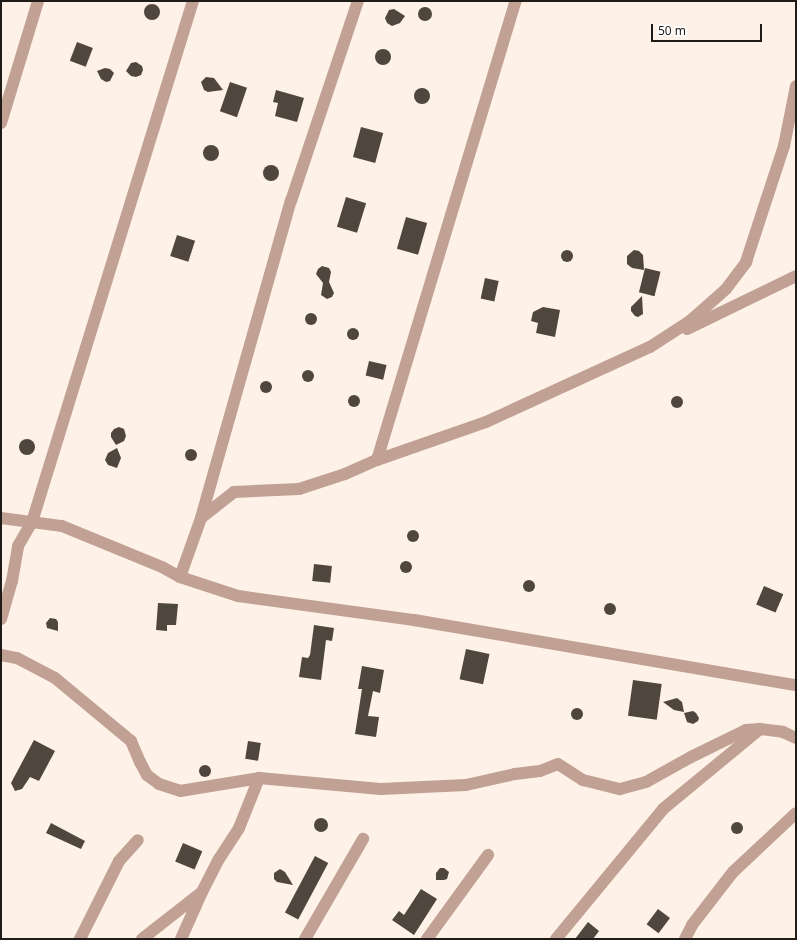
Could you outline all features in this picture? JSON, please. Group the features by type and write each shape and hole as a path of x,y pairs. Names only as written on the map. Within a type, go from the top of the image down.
{"street":[{"path":"1,123 38,1"},
{"path":"1,619 12,581 18,546 32,522 193,1"},
{"path":"180,577 201,518 291,201 358,1"},
{"path":"377,460 516,1"},
{"path":"650,347 690,321 726,289 746,262 784,146 796,86"},
{"path":"201,518 234,492 299,489 345,474 377,460 486,422 650,347 796,276"},
{"path":"1,518 62,526 162,567 180,577 238,596 414,620 796,685"},
{"path":"1,655 17,658 55,678 131,741 147,775 159,784 180,791 259,778 381,789 466,785 515,774 540,771 558,764 583,780 620,789 646,782 731,736 746,730 760,729 783,732 796,738"},
{"path":"556,939 663,809 760,729"},
{"path":"783,732 796,747"},
{"path":"181,939 219,859 239,828 259,778"},
{"path":"685,939 692,926 733,872 796,813"},
{"path":"305,939 363,839"},
{"path":"80,939 119,861 138,840"},
{"path":"427,939 488,855"},
{"path":"142,939 202,892"}],"building":[{"path":"152,4 159,9 160,12 155,19 152,20 145,15 144,12 149,5"},
{"path":"425,7 430,9 432,14 430,19 425,21 420,19 418,14 420,9"},
{"path":"394,9 405,16 400,23 392,26 387,23 385,18 389,10"},
{"path":"77,42 93,48 86,67 70,61"},
{"path":"383,49 389,51 391,57 389,63 383,65 377,63 375,57 377,51"},
{"path":"136,62 142,66 143,70 141,75 136,77 131,76 126,71 131,63"},
{"path":"105,68 110,69 114,73 110,81 106,82 101,79 97,71"},
{"path":"206,77 214,78 223,90 208,92 204,90 201,82"},
{"path":"230,82 247,88 237,117 220,111"},
{"path":"422,88 428,90 430,96 428,102 422,104 416,102 414,96 416,90"},
{"path":"276,90 304,98 297,122 275,116 278,103 273,102"},
{"path":"361,127 383,133 375,163 353,157"},
{"path":"208,145 214,145 219,150 217,159 214,161 208,161 203,156 203,150"},
{"path":"271,165 278,170 279,173 274,180 271,181 264,176 263,173 268,166"},
{"path":"346,197 366,203 357,233 337,227"},
{"path":"406,217 427,223 418,255 397,249"},
{"path":"177,235 195,241 188,262 170,256"},
{"path":"569,250 572,251 572,261 565,262 562,261 561,254 562,251"},
{"path":"634,250 639,251 643,255 644,270 632,268 627,264 627,256"},
{"path":"322,266 329,268 331,272 329,282 334,293 332,297 327,299 321,295 323,283 316,274 318,269"},
{"path":"645,268 661,272 654,296 639,292"},
{"path":"485,278 499,281 494,301 481,299"},
{"path":"642,296 643,314 638,317 631,311 631,307"},
{"path":"543,307 560,310 555,337 536,333 538,323 531,321 533,312"},
{"path":"313,313 316,314 316,324 309,325 306,324 305,317 306,314"},
{"path":"355,328 358,329 358,339 351,340 348,339 347,332 348,329"},
{"path":"369,361 387,365 383,380 366,376"},
{"path":"310,370 313,371 313,381 306,382 303,381 302,374 303,371"},
{"path":"268,381 271,382 271,392 264,393 261,392 260,385 261,382"},
{"path":"356,395 359,396 359,406 352,407 349,406 348,399 349,396"},
{"path":"679,396 682,397 682,407 675,408 672,407 671,400 672,397"},
{"path":"119,427 124,429 126,436 124,441 116,445 111,437 111,433 114,429"},
{"path":"27,439 33,441 35,447 33,453 27,455 21,453 19,447 21,441"},
{"path":"117,448 121,458 117,468 108,465 105,460 108,453"},
{"path":"189,449 193,449 197,455 193,461 189,461 185,457 185,453"},
{"path":"415,530 418,531 418,541 411,542 408,541 407,534 408,531"},
{"path":"408,561 411,562 411,572 404,573 401,572 400,565 401,562"},
{"path":"314,564 332,566 330,583 312,581"},
{"path":"531,580 534,581 534,591 527,592 524,591 523,584 524,581"},
{"path":"764,586 783,594 776,613 756,604"},
{"path":"158,603 178,604 176,625 167,625 167,631 156,630"},
{"path":"612,603 615,604 615,614 608,615 605,614 604,607 605,604"},
{"path":"50,618 56,619 58,622 58,631 47,628 46,623"},
{"path":"314,625 334,628 332,641 326,640 321,680 299,677 302,657 308,658 310,655"},
{"path":"466,649 489,654 483,684 460,679"},
{"path":"362,666 384,670 380,693 373,691 368,716 379,717 376,737 355,734 362,689 358,689"},
{"path":"633,680 662,684 657,720 628,716"},
{"path":"677,698 682,702 684,712 674,710 663,702"},
{"path":"579,708 582,709 582,719 575,720 572,719 571,712 572,709"},
{"path":"693,711 699,718 698,721 693,724 687,722 684,713"},
{"path":"34,740 55,751 39,781 30,777 22,789 15,791 11,783"},
{"path":"248,741 261,743 258,761 245,759"},
{"path":"207,765 210,766 210,776 203,777 200,776 199,769 200,766"},
{"path":"321,818 326,820 328,825 326,830 321,832 316,830 314,825 316,820"},
{"path":"739,822 742,823 742,833 735,834 732,833 731,826 732,823"},
{"path":"51,823 85,841 81,849 46,833"},
{"path":"183,843 202,851 195,870 175,861"},
{"path":"315,856 328,863 298,920 285,913"},
{"path":"440,868 444,868 449,872 447,879 436,880 436,873"},
{"path":"280,869 285,872 293,885 277,882 274,879 274,873"},
{"path":"421,889 437,899 414,935 392,920 399,911 404,915"},
{"path":"658,909 670,918 659,933 647,924"},
{"path":"588,922 599,931 593,939 575,939"}]}
